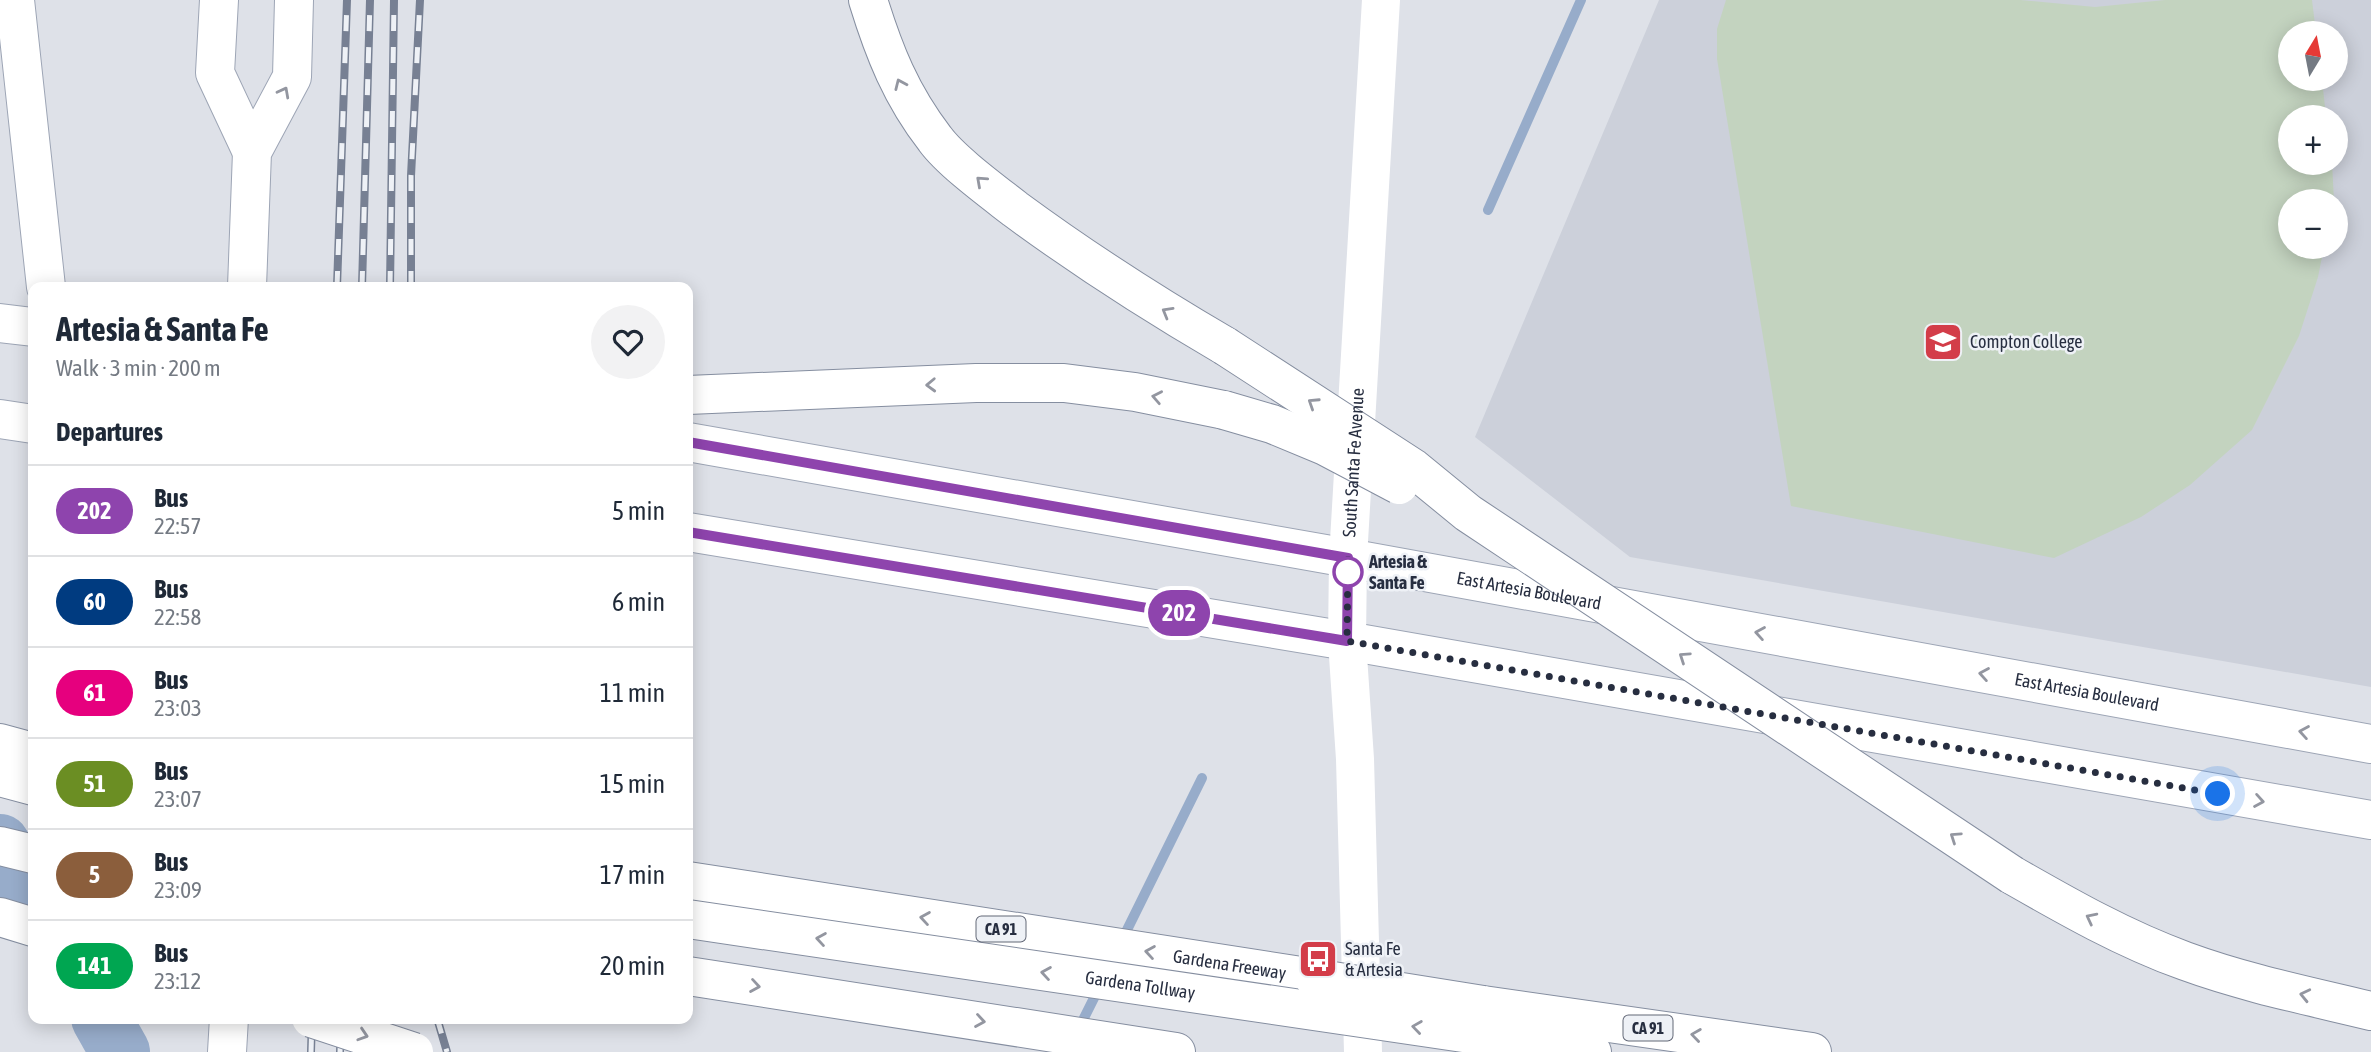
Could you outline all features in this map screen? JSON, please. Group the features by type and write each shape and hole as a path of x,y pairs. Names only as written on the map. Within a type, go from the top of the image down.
{"main road":[{"path":"15,0 46,282"},
{"path":"219,0 215,73 252,152"},
{"path":"247,282 252,152 292,77 294,0"},
{"path":"868,0 882,44 905,96 937,142 992,191 1056,239 1153,304 1225,346 1413,468 1468,513 2012,875 2121,934 2185,961 2276,989 2371,1011"},
{"name":"South Santa Fe Avenue","path":"1363,1052 1354,759 1347,641 1348,558 1381,0"},
{"path":"0,323 28,326"},
{"path":"693,395 976,383 1064,383 1135,392 1224,410 1272,424 1325,446 1407,489 1468,513"},
{"path":"0,419 28,423"},
{"name":"East Artesia Boulevard","path":"693,443 1348,558 2371,744"},
{"path":"693,533 1347,641 2371,820"},
{"path":"0,743 28,751"},
{"path":"0,777 28,785"},
{"path":"0,846 28,853"},
{"name":"Gardena Freeway","path":"693,882 1483,1021 1812,1052"},
{"path":"0,917 28,926"},
{"name":"Gardena Tollway","path":"693,920 1483,1021 1592,1052"},
{"path":"693,977 1176,1052"},
{"path":"227,1052 229,1024"},
{"path":"329,1024 414,1052"}],"shaded area":[{"name":"Compton College","path":"1659,0 2371,0 2371,687 1630,557 1475,437"}],"green space":[{"path":"1726,0 2020,0 2095,7 2165,0 2312,0 2315,21 2278,21 2278,91 2323,91 2325,105 2278,105 2278,175 2333,175 2333,189 2278,189 2278,259 2322,259 2299,336 2252,430 2190,485 2141,517 2054,558 1791,506 1717,59 1717,29"}],"waterway":[{"path":"1488,210 1581,0"},
{"path":"1122,940 1202,778"},
{"path":"0,844 28,893"},
{"path":"1079,1028 1099,988"},
{"path":"104,1024 120,1052"}],"railway":[{"path":"337,282 347,0"},
{"path":"362,282 370,0"},
{"path":"390,282 394,0"},
{"path":"411,282 411,176 420,0"},
{"path":"311,1052 312,1024"},
{"path":"340,1052 341,1024"},
{"path":"375,1024 375,1052"},
{"path":"439,1024 447,1052"}],"bus line":[{"name":"202","path":"693,443 1348,558 1347,641 693,533"}],"place":[{"name":"Compton College","path":"1943,342"},
{"name":"Artesia & Santa Fe","path":"1348,572"},
{"name":"Santa Fe & Artesia","path":"1318,959"}],"route":[{"path":"1348,572 1348,558 1347,641 2218,794"}]}
